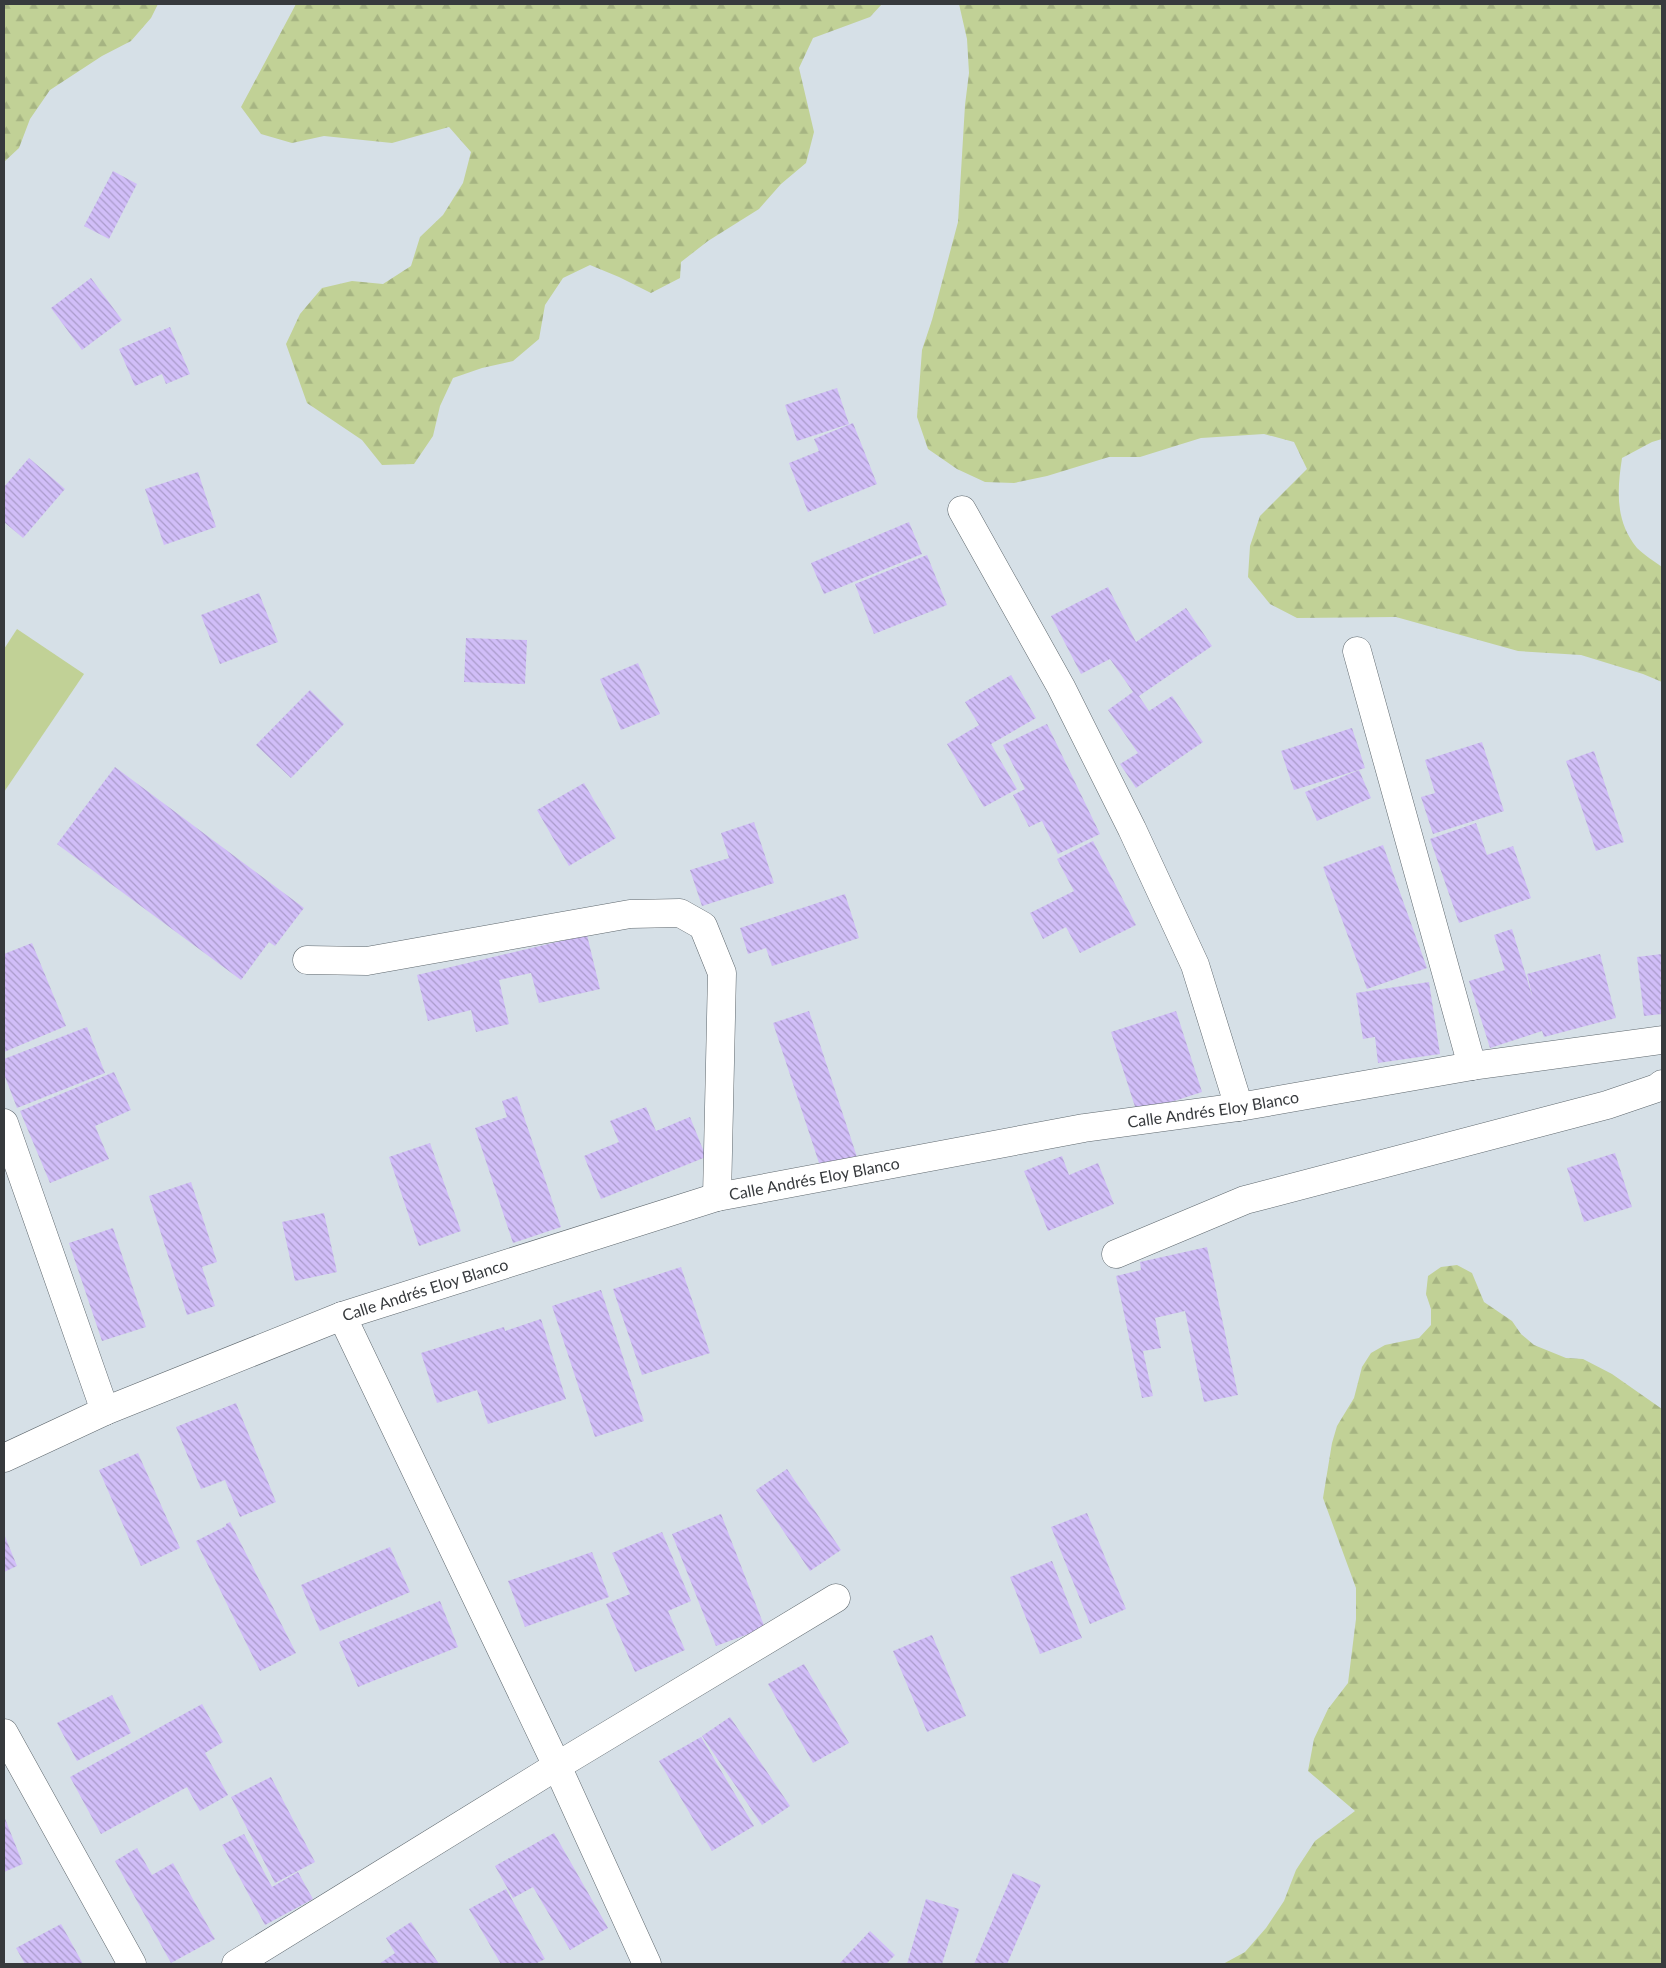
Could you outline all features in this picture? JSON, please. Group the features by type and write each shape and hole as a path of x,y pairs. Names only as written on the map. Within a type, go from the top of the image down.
{"street":[{"path":"962,510 1061,686 1132,829 1195,965 1239,1107"},
{"path":"1357,650 1472,1066"},
{"path":"307,960 367,961 630,914 680,912 702,926 722,973 717,1197"},
{"name":"Calle Andrés Eloy Blanco","path":"4,1458 105,1411 342,1316 717,1197 1084,1128 1239,1107 1472,1066 1662,1040"},
{"path":"1116,1254 1245,1200 1607,1105 1657,1088 1662,1084"},
{"path":"4,1122 105,1411"},
{"path":"342,1316 557,1766 647,1964"},
{"path":"236,1964 557,1766 836,1598"},
{"path":"7,1748 132,1964"}],"green space":[{"path":"4,4 158,4 151,18 131,41 102,56 50,90 30,119 19,148 4,162"},
{"path":"296,4 882,4 870,17 813,38 799,68 814,132 806,163 781,184 759,209 708,241 681,262 680,278 651,293 590,265 563,278 545,305 539,339 513,361 482,368 453,378 440,406 433,436 414,464 382,465 362,440 307,403 286,344 300,314 322,288 352,281 383,284 411,266 420,237 443,215 463,183 471,152 449,127 392,143 324,136 292,143 261,134 241,107"},
{"path":"959,4 1662,4 1662,439 1652,442 1622,458 1619,505 1621,516 1630,538 1640,551 1662,567 1662,682 1643,674 1581,655 1518,651 1396,617 1297,618 1270,604 1248,577 1250,546 1260,516 1307,469 1294,442 1264,434 1201,438 1140,457 1109,457 1047,476 1014,483 985,482 957,469 928,449 917,417 922,350 932,320 958,222 965,105 969,73 967,39"},
{"path":"17,629 84,674 4,792 4,649"},
{"path":"1457,1265 1472,1273 1484,1302 1512,1321 1521,1334 1534,1345 1566,1358 1583,1359 1612,1374 1662,1409 1662,1964 1223,1964 1245,1952 1266,1928 1284,1901 1296,1870 1315,1841 1355,1811 1308,1771 1314,1739 1328,1709 1348,1683 1356,1619 1356,1588 1323,1498 1332,1443 1337,1426 1354,1398 1362,1367 1371,1353 1385,1345 1419,1338 1431,1325 1431,1309 1426,1294 1428,1276 1441,1267"}],"building":[{"path":"113,171 137,184 109,239 84,226"},
{"path":"91,278 122,320 82,350 51,308"},
{"path":"170,327 190,374 166,384 162,374 135,386 119,349"},
{"path":"837,388 849,424 797,441 785,405"},
{"path":"853,423 877,484 808,512 789,463 819,451 814,439"},
{"path":"29,458 65,489 23,538 4,522 4,487"},
{"path":"198,472 216,527 164,545 145,489"},
{"path":"909,522 922,554 824,594 811,563"},
{"path":"927,555 947,605 874,634 855,584"},
{"path":"1108,587 1136,642 1186,608 1212,646 1139,696 1149,711 1172,696 1203,742 1136,788 1120,764 1138,753 1108,710 1133,692 1110,659 1081,674 1051,616"},
{"path":"259,593 278,642 220,664 201,615"},
{"path":"466,638 527,640 525,684 464,682"},
{"path":"638,663 660,714 621,730 600,679"},
{"path":"1011,675 1036,718 991,744 1017,789 984,807 947,744 979,725 965,702"},
{"path":"310,690 344,724 291,778 256,745"},
{"path":"1047,724 1100,834 1058,854 1042,821 1029,827 1013,795 1025,789 1003,745"},
{"path":"1352,728 1365,768 1294,790 1281,751"},
{"path":"1482,742 1504,811 1433,834 1421,797 1435,793 1425,760"},
{"path":"1594,751 1624,842 1596,851 1566,761"},
{"path":"115,767 304,908 275,946 269,942 241,980 57,844"},
{"path":"1359,770 1371,798 1317,821 1305,792"},
{"path":"584,783 616,838 569,866 537,810"},
{"path":"754,822 774,883 702,906 690,870 729,858 721,833"},
{"path":"1476,823 1487,855 1513,846 1531,898 1459,923 1430,839"},
{"path":"1093,841 1136,925 1080,953 1066,927 1043,939 1030,913 1074,891 1057,859"},
{"path":"1383,845 1427,968 1367,989 1323,867"},
{"path":"845,894 859,938 772,966 766,948 748,954 740,928"},
{"path":"1512,929 1533,999 1527,974 1600,954 1616,1018 1544,1037 1542,1031 1490,1048 1469,981 1505,970 1494,935"},
{"path":"587,935 600,989 539,1003 531,973 499,980 509,1024 476,1032 471,1010 428,1021 417,975"},
{"path":"32,943 66,1026 4,1052 4,954"},
{"path":"1662,954 1662,1014 1644,1016 1637,957"},
{"path":"1429,982 1440,1054 1378,1063 1375,1037 1363,1039 1356,993"},
{"path":"809,1011 857,1157 821,1169 773,1023"},
{"path":"1176,1011 1202,1092 1137,1113 1111,1032"},
{"path":"87,1027 105,1073 17,1108 4,1074 4,1059"},
{"path":"114,1072 131,1110 95,1126 109,1159 50,1183 20,1111"},
{"path":"517,1096 561,1227 513,1243 475,1128 507,1117 502,1101"},
{"path":"646,1107 656,1131 690,1117 706,1157 601,1199 584,1156 619,1142 610,1121"},
{"path":"430,1143 461,1231 419,1246 389,1157"},
{"path":"1615,1153 1632,1207 1584,1222 1567,1168"},
{"path":"1062,1156 1069,1175 1098,1163 1114,1204 1048,1231 1024,1171"},
{"path":"191,1182 217,1262 202,1267 215,1306 187,1315 149,1196"},
{"path":"324,1213 337,1272 295,1281 282,1222"},
{"path":"113,1228 146,1327 102,1341 69,1243"},
{"path":"1207,1247 1238,1395 1204,1402 1185,1311 1155,1318 1161,1348 1143,1351 1153,1396 1142,1398 1116,1276 1141,1270 1140,1262"},
{"path":"681,1267 710,1353 642,1375 613,1289"},
{"path":"601,1290 644,1421 595,1437 552,1306"},
{"path":"541,1319 566,1399 488,1424 477,1390 437,1403 421,1353 504,1327 505,1331"},
{"path":"236,1403 276,1502 240,1517 225,1480 201,1489 176,1427"},
{"path":"138,1453 180,1548 141,1566 99,1470"},
{"path":"787,1469 841,1550 810,1571 756,1490"},
{"path":"1087,1513 1126,1609 1090,1624 1051,1527"},
{"path":"721,1514 765,1628 716,1646 672,1534"},
{"path":"230,1522 296,1653 260,1671 196,1541 226,1526"},
{"path":"662,1532 691,1601 668,1611 685,1650 635,1672 606,1604 630,1594 612,1553"},
{"path":"4,1534 17,1566 4,1572"},
{"path":"390,1547 410,1592 320,1631 301,1585"},
{"path":"592,1552 609,1597 525,1627 508,1581"},
{"path":"1052,1561 1082,1638 1040,1654 1010,1577"},
{"path":"440,1601 458,1647 358,1687 339,1642"},
{"path":"932,1635 966,1716 927,1732 893,1651"},
{"path":"804,1664 849,1743 813,1763 768,1684"},
{"path":"112,1695 131,1733 77,1761 57,1723"},
{"path":"202,1704 223,1742 205,1753 228,1795 200,1811 187,1787 101,1834 70,1777"},
{"path":"730,1717 790,1806 762,1825 702,1736"},
{"path":"701,1737 754,1826 712,1851 659,1761"},
{"path":"271,1777 315,1862 275,1883 231,1797"},
{"path":"4,1816 23,1864 4,1872"},
{"path":"554,1833 608,1928 570,1950 533,1887 513,1898 495,1866"},
{"path":"244,1834 272,1887 298,1872 313,1899 265,1925 222,1845"},
{"path":"137,1848 152,1875 173,1863 215,1939 171,1963 115,1861"},
{"path":"1013,1873 1041,1885 1007,1964 974,1964"},
{"path":"506,1889 545,1959 535,1964 501,1964 469,1909"},
{"path":"926,1899 959,1909 942,1964 907,1964"},
{"path":"411,1922 439,1964 379,1964 395,1953 386,1938"},
{"path":"61,1924 83,1964 25,1964 16,1948"},
{"path":"870,1931 895,1955 886,1964 839,1964"}]}
